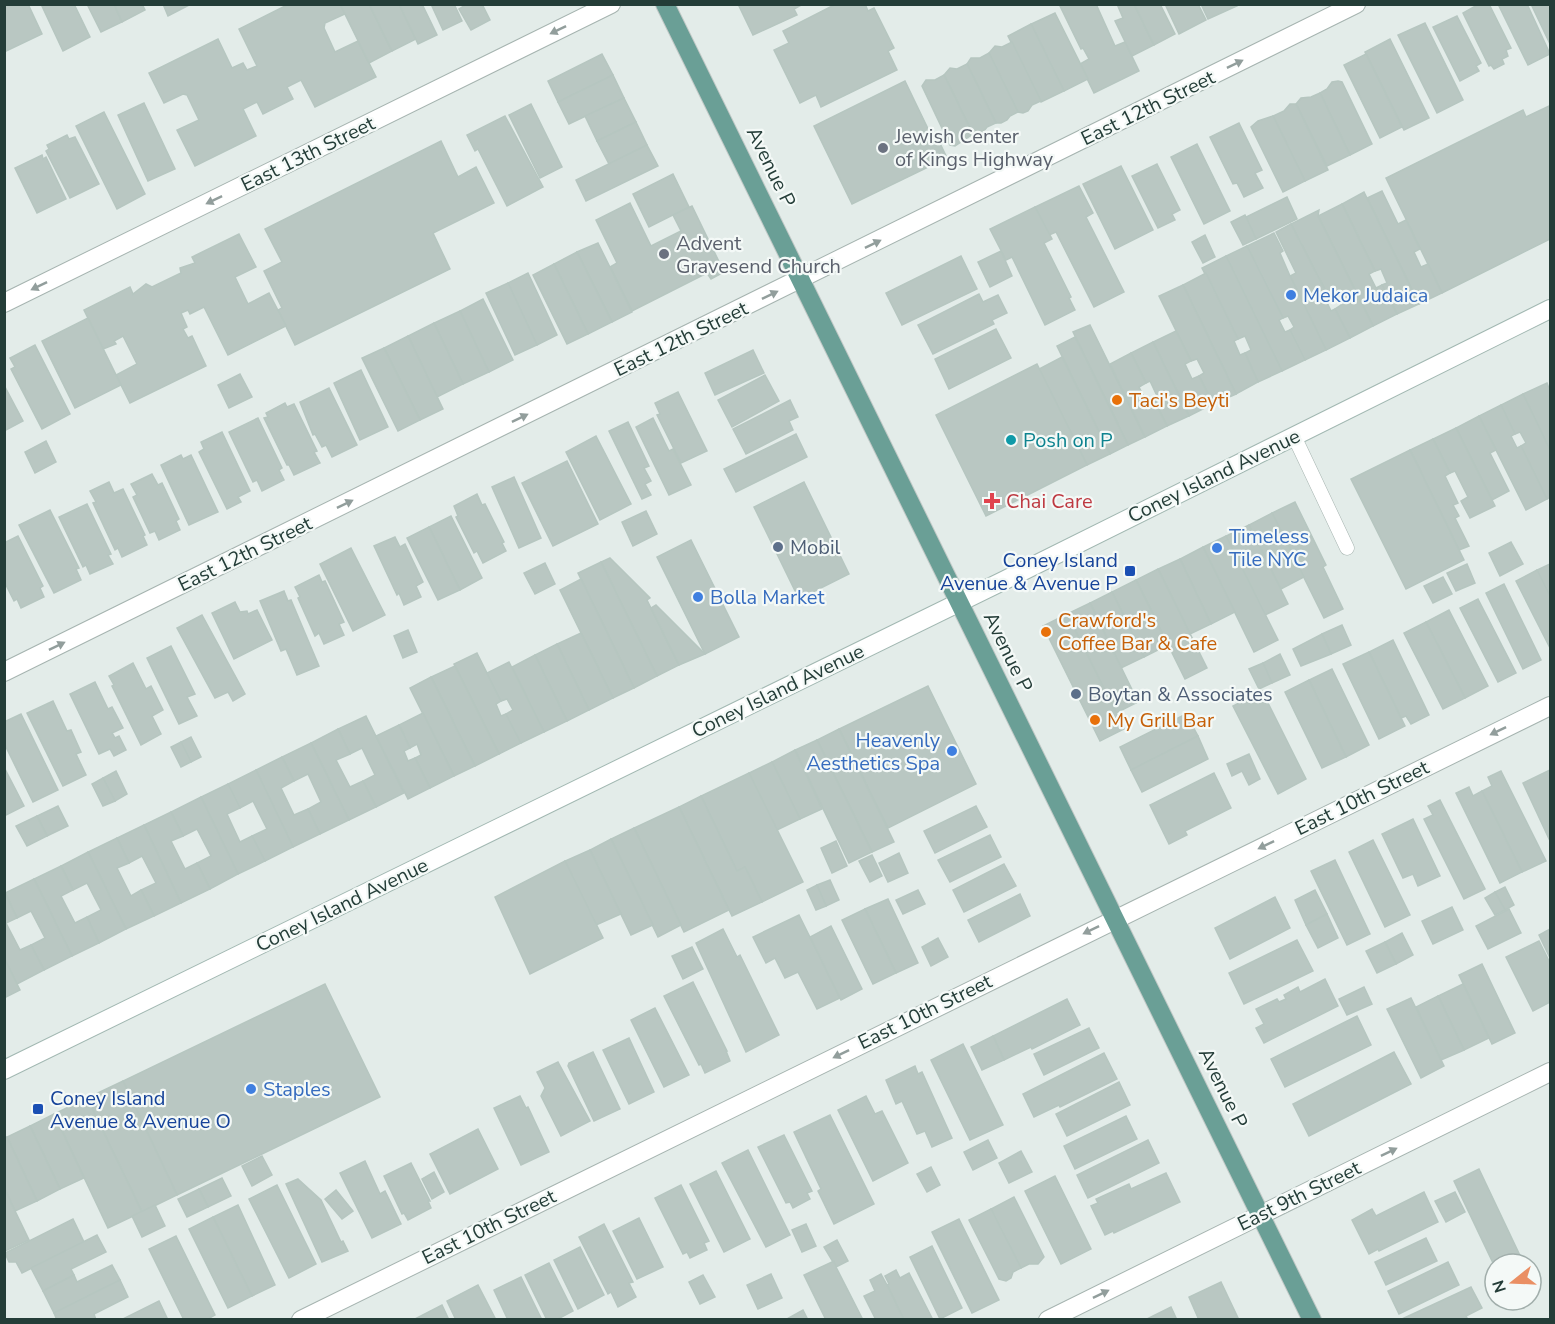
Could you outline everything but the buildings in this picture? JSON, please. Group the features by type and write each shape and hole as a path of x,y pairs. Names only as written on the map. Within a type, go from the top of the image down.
{"main road":[{"name":"Avenue P","path":"665,4 1312,1320"}],"street":[{"name":"East 13th Street","path":"4,303 611,4"},
{"name":"East 12th Street","path":"4,672 1356,4"},
{"name":"Coney Island Avenue","path":"4,1070 1551,309"},
{"name":"East 10th Street","path":"301,1320 1551,706"},
{"name":"East 9th Street","path":"1048,1320 1551,1072"}],"lane":[{"path":"1294,436 1347,548"}],"place":[{"name":"Jewish Center of Kings Highway","path":"883,148"},
{"name":"Advent Gravesend Church","path":"664,254"},
{"name":"Mekor Judaica","path":"1291,295"},
{"name":"Taci's Beyti","path":"1117,400"},
{"name":"Posh on P","path":"1011,440"},
{"name":"Chai Care","path":"992,501"},
{"name":"Mobil","path":"778,547"},
{"name":"Timeless Tile NYC","path":"1217,548"},
{"name":"Coney Island Avenue & Avenue P","path":"1130,571"},
{"name":"Bolla Market","path":"698,597"},
{"name":"Crawford's Coffee Bar & Cafe","path":"1046,632"},
{"name":"Boytan & Associates","path":"1076,694"},
{"name":"My Grill Bar","path":"1095,720"},
{"name":"Heavenly Aesthetics Spa","path":"952,751"},
{"name":"Staples","path":"251,1089"},
{"name":"Coney Island Avenue & Avenue O","path":"38,1109"}]}
